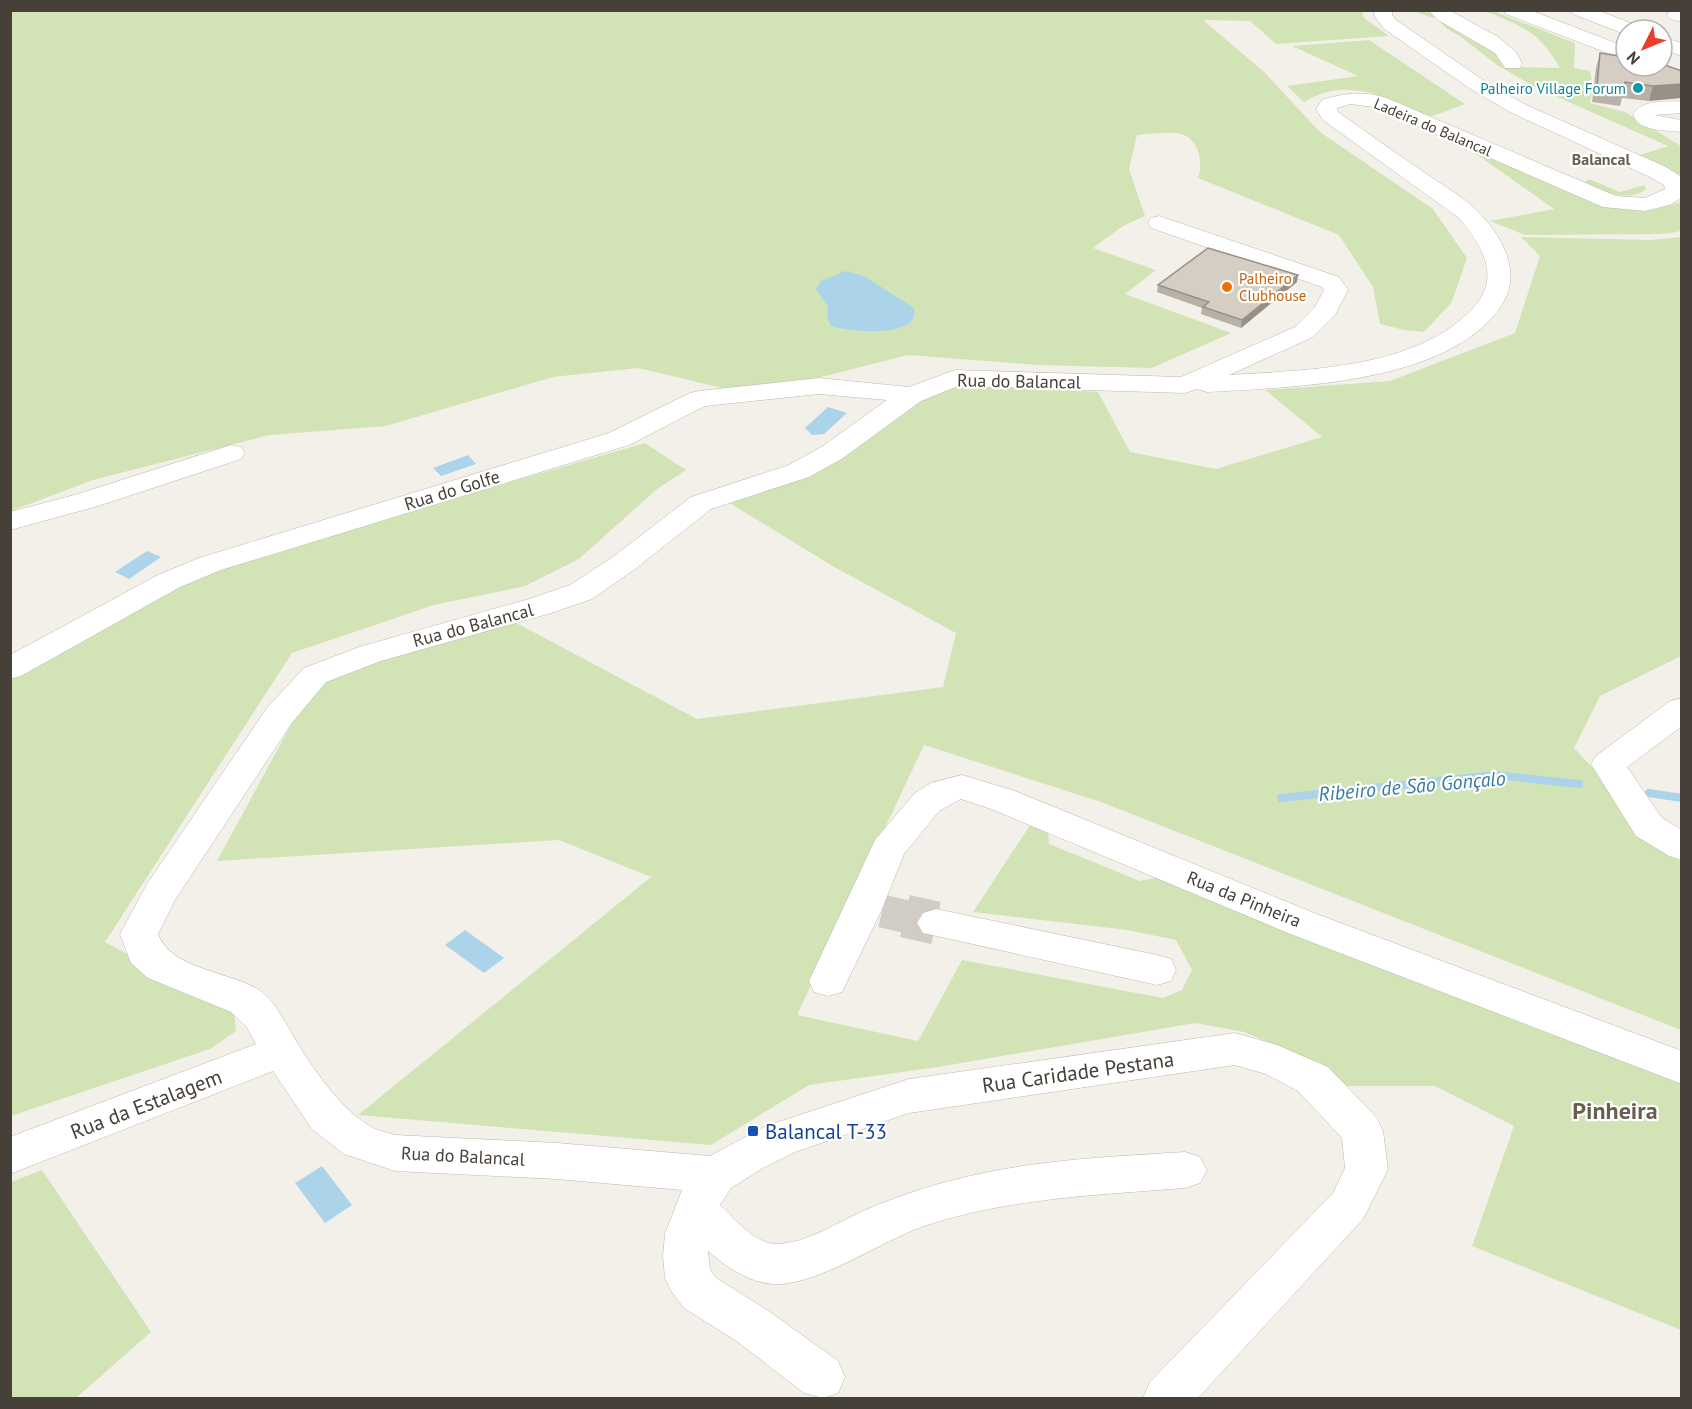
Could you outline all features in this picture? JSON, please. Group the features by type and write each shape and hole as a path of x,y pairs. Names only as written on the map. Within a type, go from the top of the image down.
{"street":[{"name":"Ladeira do Balancal","path":"1185,385 1300,378 1421,354 1469,328 1494,300 1500,284 1499,266 1495,250 1485,233 1467,213 1330,116 1326,109 1329,104 1350,98 1377,101 1611,202 1639,205 1658,203 1676,191 1674,182 1656,171 1528,114 1476,84 1389,24 1383,15 1384,10"},
{"path":"1437,10 1442,16 1473,30 1507,51 1512,57 1512,64"},
{"path":"1512,10 1614,49"},
{"path":"1580,10 1614,23"},
{"path":"1682,106 1646,110 1643,114 1644,118 1652,122 1682,126"},
{"name":"Rua do Balancal","path":"706,1193 558,1161 395,1154 359,1141 327,1117 281,1051 260,1015 245,1001 162,966 145,953 139,934 160,894 279,716 315,675 370,654 540,606 581,592 633,557 701,503 799,471 833,452 912,395 955,378 1185,385 1304,332 1326,310 1336,290 1331,282 1159,223"},
{"name":"Rua do Golfe","path":"10,669 169,581 210,564 619,439 699,399 819,386 912,395"},
{"path":"10,520 88,500 231,453"},
{"path":"1682,709 1608,764 1648,827 1682,847"},
{"name":"Rua da Pinheira","path":"828,981 873,910 888,849 927,802 943,792 962,787 1003,800 1301,923 1682,1068"},
{"path":"936,923 1157,970"},
{"name":"Rua Caridade Pestana","path":"706,1193 748,1155 781,1139 909,1096 1235,1049 1277,1061 1313,1079 1362,1131 1367,1169 1348,1206 1167,1398"},
{"name":"Rua da Estalagem","path":"10,1156 281,1051"},
{"path":"706,1193 742,1251 757,1260 774,1264 795,1262 901,1215 957,1197 1007,1186 1185,1170"},
{"path":"706,1193 687,1234 685,1256 688,1278 700,1293 754,1327 821,1377"}],"green space":[{"path":"11,11 1362,11 1364,18 1389,36 1276,44 1250,21 1203,20 1264,72 1320,132 1433,209 1467,258 1452,302 1424,332 1380,324 1373,287 1339,235 1198,178 1200,164 1198,150 1190,138 1184,135 1166,133 1137,135 1129,169 1145,216 1123,226 1093,248 1156,270 1125,294 1231,333 1152,368 1037,365 908,355 802,382 731,390 638,368 553,377 386,426 270,435 93,480 11,511"},
{"path":"1412,11 1430,11 1503,57 1501,62 1509,67 1560,68 1537,38 1520,26 1485,11 1493,11 1575,43 1574,68 1590,71 1593,86 1590,103 1625,112 1681,146 1681,185 1637,156 1668,146 1537,88 1497,65 1447,29 1437,19"},
{"path":"1369,40 1465,104 1430,117 1383,97 1352,90 1336,90 1320,94 1304,102 1287,86 1358,76 1292,46"},
{"path":"1462,144 1603,206 1652,210 1681,202 1681,231 1664,234 1525,235 1490,221 1554,209"},
{"path":"1589,179 1620,192 1644,185 1646,189 1623,196 1582,184"},
{"path":"1521,237 1650,240 1681,237 1681,656 1600,696 1574,748 1681,862 1681,1030 1101,802 924,745 797,1015 918,1041 962,960 1163,998 1182,990 1192,970 1176,940 1127,930 973,912 1032,822 1048,826 1049,844 1140,881 1160,877 1681,1081 1681,1330 1472,1246 1514,1126 1435,1086 1343,1086 1309,1060 1244,1032 1195,1023 938,1067 809,1085 711,1145 358,1115 651,877 559,840 217,861 318,675 507,618 697,719 943,687 956,633 834,567 728,502 909,399 950,382 1098,392 1130,452 1216,469 1322,437 1265,390 1390,381 1515,333 1540,256"},
{"path":"645,443 686,470 657,489 579,559 525,586 434,605 292,653 105,942 234,1011 236,1031 210,1049 11,1116 10,678 205,571"},
{"path":"42,1170 151,1332 76,1398 11,1398 11,1182"}],"water":[{"path":"845,271 864,276 914,308 913,318 907,325 882,331 853,330 831,326 827,317 828,307 816,289 821,281"},
{"path":"828,407 847,413 824,434 812,435 805,428"},
{"path":"468,455 476,464 441,476 433,468"},
{"path":"147,551 161,557 129,579 115,572"},
{"path":"465,930 504,958 484,973 445,945"},
{"path":"322,1166 352,1205 325,1223 295,1183"}],"building":[{"path":"1600,53 1614,55 1614,78 1674,78 1674,68 1682,71 1682,84 1653,86 1625,82 1624,91 1597,87"},
{"name":"Palheiro Clubhouse","path":"1208,248 1298,275 1242,320 1203,307 1209,302 1158,285"}],"waterway":[{"name":"Ribeiro de São Gonçalo","path":"1281,798 1495,775 1579,784"},
{"name":"Ribeiro de São Gonçalo","path":"1649,793 1682,798"}],"tunnel":[{"path":"882,911 912,918"},
{"path":"905,916 936,923"}],"place":[{"name":"Palheiro Village Forum","path":"1638,88"},
{"name":"Palheiro Clubhouse","path":"1227,287"},
{"name":"Balancal T-33","path":"753,1131"}],"district":[{"name":"Balancal","path":"1601,159"},
{"name":"Pinheira","path":"1615,1110"}]}
